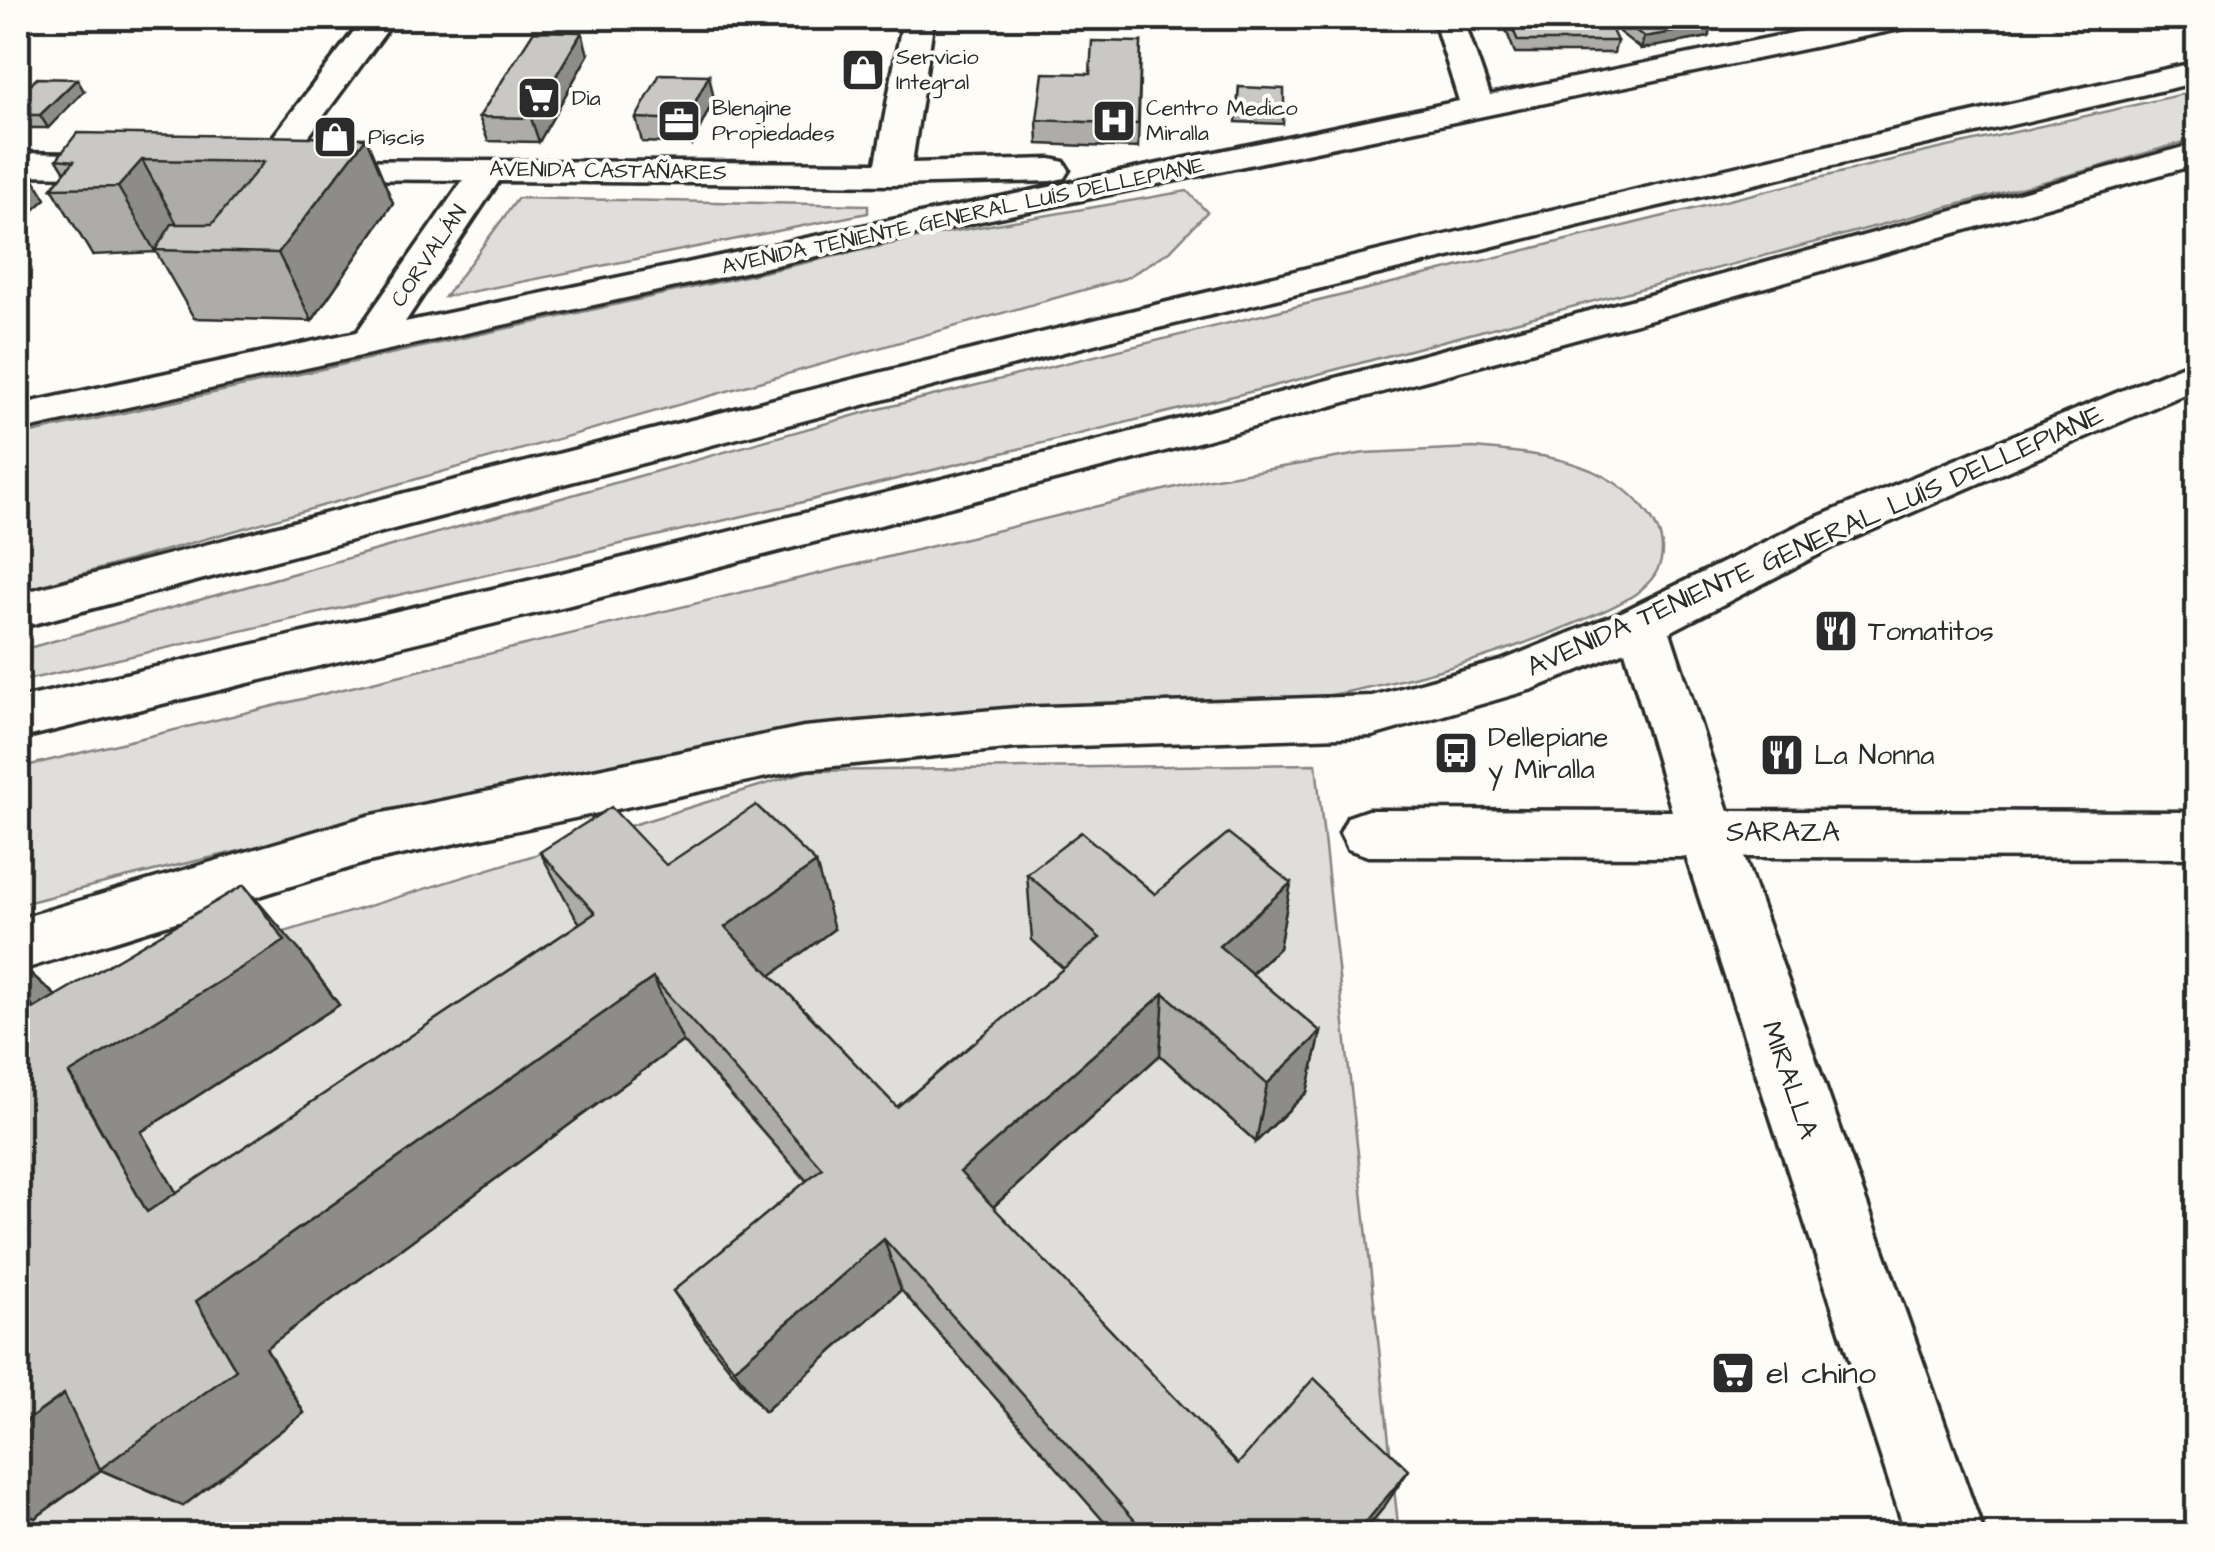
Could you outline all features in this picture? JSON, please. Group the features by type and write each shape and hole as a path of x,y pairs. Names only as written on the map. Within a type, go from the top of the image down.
{"main road":[{"path":"268,167 380,18"},
{"path":"918,18 892,174 932,220"},
{"path":"1448,18 1478,108"},
{"name":"AVENIDA TENIENTE GENERAL LUÍS DELLEPIANE","path":"18,418 932,220 1199,168 1910,18"},
{"path":"18,611 590,456 1114,326 1925,132 2198,72"},
{"path":"18,719 395,632 1104,453 2198,152"},
{"path":"18,164 176,166"},
{"name":"AVENIDA CASTAÑARES","path":"231,167 892,174 1199,168"},
{"name":"CORVALÁN","path":"371,342 488,170"},
{"name":"AVENIDA TENIENTE GENERAL LUÍS DELLEPIANE","path":"18,945 368,840 804,748 1016,728 1372,716 1515,676 1642,624 1762,560 2198,372"},
{"name":"MIRALLA","path":"1642,624 1706,832 1945,1534"},
{"name":"SARAZA","path":"1368,833 2198,834"}],"shaded area":[{"path":"2197,91 2197,138 2099,167 1270,387 787,506 18,682 18,651 863,413 1908,156"},
{"path":"1187,191 1207,212 1170,251 1126,278 18,592 18,436 927,236"},
{"path":"518,198 868,205 868,213 445,297"},
{"path":"1473,448 1557,459 1615,483 1634,498 1657,529 1662,551 1653,577 1631,597 1578,622 1467,662 1352,691 1234,711 1114,724 873,742 637,768 284,841 18,905 18,768 1205,480 1365,453"},
{"path":"1316,764 1399,1534 1362,1534 1384,1507 1227,1501 971,1227 1160,1055 1256,1142 1306,1093 1033,941 1101,1002 912,1164 628,978 218,1264 141,1132 338,1005 299,951 18,1014 808,771"},
{"path":"683,1041 843,1223 764,1412 901,1290 1115,1534 18,1534 18,1476 147,1435"}],"building":[{"path":"1508,18 1525,18 1528,24 1609,24 1617,41 1518,41"},
{"path":"1702,18 1713,25 1644,37 1622,20"},
{"path":"534,31 582,32 531,118 479,117"},
{"path":"1092,41 1141,42 1138,124 1037,120 1043,73 1090,74"},
{"path":"660,74 709,75 686,120 636,118"},
{"path":"37,78 77,79 40,115 18,115 18,97"},
{"path":"1239,87 1284,89 1284,111 1237,109"},
{"path":"77,133 366,138 278,253 155,250 172,224 212,224 264,162 142,160 118,187 52,188 74,161 57,159"},
{"path":"756,805 816,863 725,927 897,1107 1100,938 1027,874 1081,832 1155,894 1228,833 1291,883 1219,946 1321,1032 1267,1084 1164,993 960,1172 1238,1464 1314,1378 1409,1470 1356,1534 1147,1534 884,1239 734,1369 673,1291 822,1168 653,978 196,1301 236,1370 100,1469 64,1394 18,1427 18,981 33,1009 244,885 285,941 69,1074 147,1212 595,913 540,852 611,807 666,865"}],"place":[{"name":"Servicio Integral","path":"863,70"},
{"name":"Dia","path":"539,98"},
{"name":"Blengine Propiedades","path":"679,121"},
{"name":"Centro Medico Miralla","path":"1114,121"},
{"name":"Piscis","path":"335,137"},
{"name":"Tomatitos","path":"1836,631"},
{"name":"Dellepiane y Miralla","path":"1456,753"},
{"name":"La Nonna","path":"1782,755"},
{"name":"el chino","path":"1733,1373"}]}
